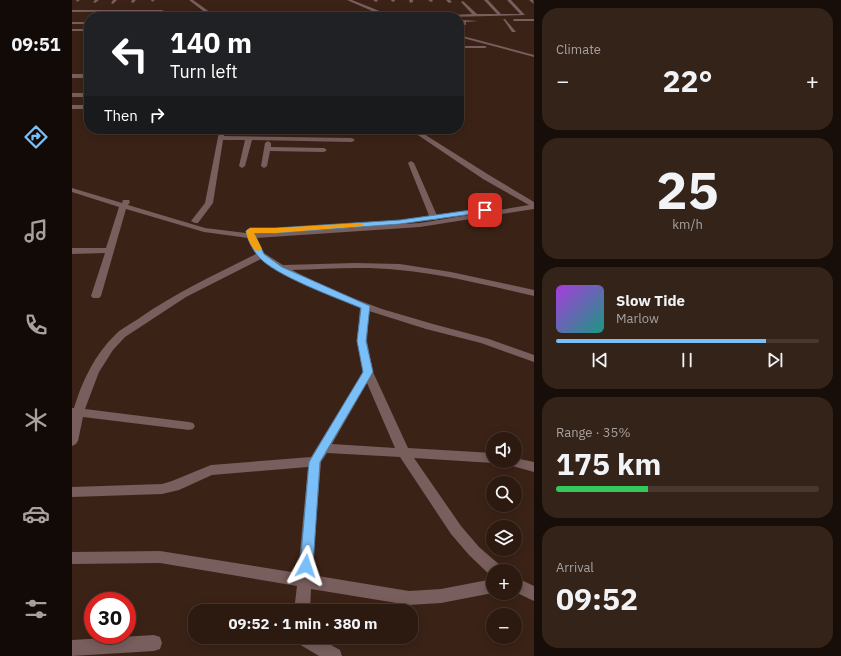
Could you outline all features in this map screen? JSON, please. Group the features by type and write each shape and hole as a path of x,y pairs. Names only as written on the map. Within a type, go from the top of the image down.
{"street":[{"path":"191,0 207,12"},
{"path":"349,0 380,12 444,12"},
{"path":"486,0 500,15"},
{"path":"509,0 523,15"},
{"path":"463,2 474,15"},
{"path":"371,9 408,9"},
{"path":"72,10 162,11"},
{"path":"464,15 534,15"},
{"path":"464,18 469,18"},
{"path":"504,20 514,31"},
{"path":"464,21 534,20"},
{"path":"72,23 84,23"},
{"path":"72,30 84,30"},
{"path":"464,37 534,56"},
{"path":"464,47 498,46"},
{"path":"72,76 84,76"},
{"path":"72,95 84,95"},
{"path":"72,107 84,107"},
{"path":"195,222 209,203 221,134"},
{"path":"420,134 486,177 533,204"},
{"path":"220,138 352,140"},
{"path":"242,166 249,139"},
{"path":"264,166 269,139"},
{"path":"267,149 324,150"},
{"path":"411,163 434,218"},
{"path":"72,186 204,230 250,233 296,234 420,225 533,204"},
{"path":"72,190 195,222 250,233 434,218 533,204"},
{"path":"96,296 124,204"},
{"path":"250,233 261,255 279,268 314,285 365,306 452,333 485,341 534,360"},
{"path":"72,251 110,250"},
{"path":"72,441 75,412 95,368 120,337 152,313 199,286 261,255"},
{"path":"279,268 401,267 438,272 534,293"},
{"path":"365,306 362,341 368,372 404,453 456,530 474,551 488,564"},
{"path":"303,604 315,462 368,372"},
{"path":"75,412 189,426"},
{"path":"324,448 486,458"},
{"path":"72,492 162,489 174,486 211,470 315,462"},
{"path":"522,464 534,467"},
{"path":"72,558 160,556 409,598 444,596 486,587"},
{"path":"522,588 534,594"},
{"path":"72,648 154,643"},
{"path":"314,644 334,656"}],"slow traffic":[{"path":"258,249 250,231 276,231 361,225"}],"route":[{"path":"306,566 315,462 368,372 362,341 365,306 314,285 279,268 261,255 250,231 276,231 400,222 485,210"}]}
